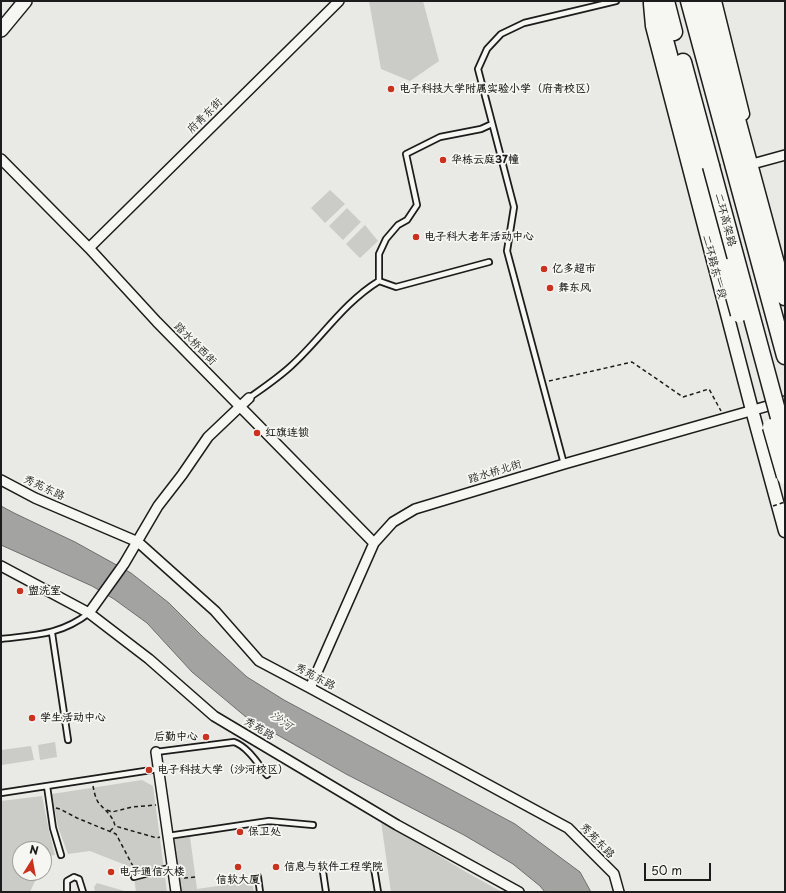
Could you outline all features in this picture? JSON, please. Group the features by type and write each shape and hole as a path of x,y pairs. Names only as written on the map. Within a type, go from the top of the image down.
{"highway":[{"path":"651,1 659,18 726,267 785,476"},
{"name":"二环高架路","path":"666,1 785,440"},
{"name":"二环高架路","path":"689,1 785,356"},
{"path":"704,1 785,297"}],"main road":[{"path":"1,23 25,1"},
{"path":"1,30 25,1"},
{"name":"二环路东一段","path":"651,1 652,26 785,531"},
{"path":"715,1 785,276"}],"street":[{"name":"府青东街","path":"89,248 339,1"},
{"path":"756,163 785,155"},
{"name":"踏水桥西街","path":"1,159 89,248 157,322 374,543"},
{"path":"89,613 124,564 158,506 182,475 208,437 249,398"},
{"name":"踏水桥北街","path":"310,688 374,543 393,522 415,509 564,464 785,401"},
{"name":"秀苑东路","path":"1,480 35,498 138,542 215,611 258,661 568,828 614,874 619,892"},
{"name":"秀苑路","path":"1,566 89,613 149,659 214,716 397,825 519,892"},
{"path":"156,752 176,892"}],"lane":[{"path":"564,464 507,251 514,207 478,69 487,49 501,34 524,23 616,1"},
{"path":"379,281 378,254 386,239 398,225 407,220 417,205 406,154 440,136 481,129 492,124"},
{"path":"249,398 291,366 339,314 367,288 379,281 396,287 489,262"},
{"path":"1,639 52,632 71,626 89,613"},
{"path":"52,632 68,740"},
{"path":"156,752 234,742 245,748 268,775"},
{"path":"1,793 158,769"},
{"path":"46,786 61,855"},
{"path":"168,836 269,821 313,825"},
{"path":"322,865 326,892"},
{"path":"136,876 172,867"},
{"path":"374,868 378,892"},
{"path":"67,892 67,881 74,877 79,879 83,892"},
{"path":"258,877 260,892"}],"path":[{"path":"543,382 632,362 683,397 708,390 725,418"},
{"path":"773,506 785,502"},
{"path":"91,779 94,794 99,803 107,810 114,820 115,826"},
{"path":"107,810 112,812 132,806 163,804"},
{"path":"50,808 60,809 77,818 116,834 136,876"},
{"path":"115,826 157,838 168,836"},
{"path":"110,831 115,826"},
{"path":"174,880 196,877"}],"shaded area":[{"path":"369,1 423,1 439,61 410,81 381,69"},
{"path":"330,190 345,204 325,223 311,208"},
{"path":"347,208 361,222 343,240 329,226"},
{"path":"365,225 378,241 360,258 346,244"},
{"path":"55,742 57,757 40,760 38,745"},
{"path":"31,746 34,760 2,765 1,750"},
{"path":"142,780 153,786 167,892 136,892 133,868 90,851 68,854 58,827 52,794"},
{"path":"42,796 52,841 12,841 12,881 35,881 30,892 1,892 1,801"},
{"path":"381,821 466,872 502,892 391,892"},
{"path":"190,837 197,889 252,881 254,892 181,892 174,839"},
{"path":"52,843 55,855 52,856"},
{"path":"97,883 128,892 95,892 94,887"}],"water":[{"name":"沙河","path":"1,506 75,542 131,573 169,603 202,636 247,677 284,700 515,824 580,872 591,892 545,892 540,886 513,864 464,835 346,774 246,717 192,672 147,623 114,599 92,586 1,545"}],"place":[{"name":"电子科技大学附属实验小学（府青校区）","path":"391,89"},
{"name":"华栋云庭37幢","path":"443,160"},
{"name":"电子科大老年活动中心","path":"416,237"},
{"name":"亿多超市","path":"544,269"},
{"name":"舞东风","path":"550,288"},
{"name":"红旗连锁","path":"257,433"},
{"name":"盥洗室","path":"20,591"},
{"name":"学生活动中心","path":"32,718"},
{"name":"后勤中心","path":"206,737"},
{"name":"电子科技大学（沙河校区）","path":"149,770"},
{"name":"保卫处","path":"240,832"},
{"name":"信软大厦","path":"238,867"},
{"name":"信息与软件工程学院","path":"276,867"},
{"name":"电子通信大楼","path":"111,872"}]}
